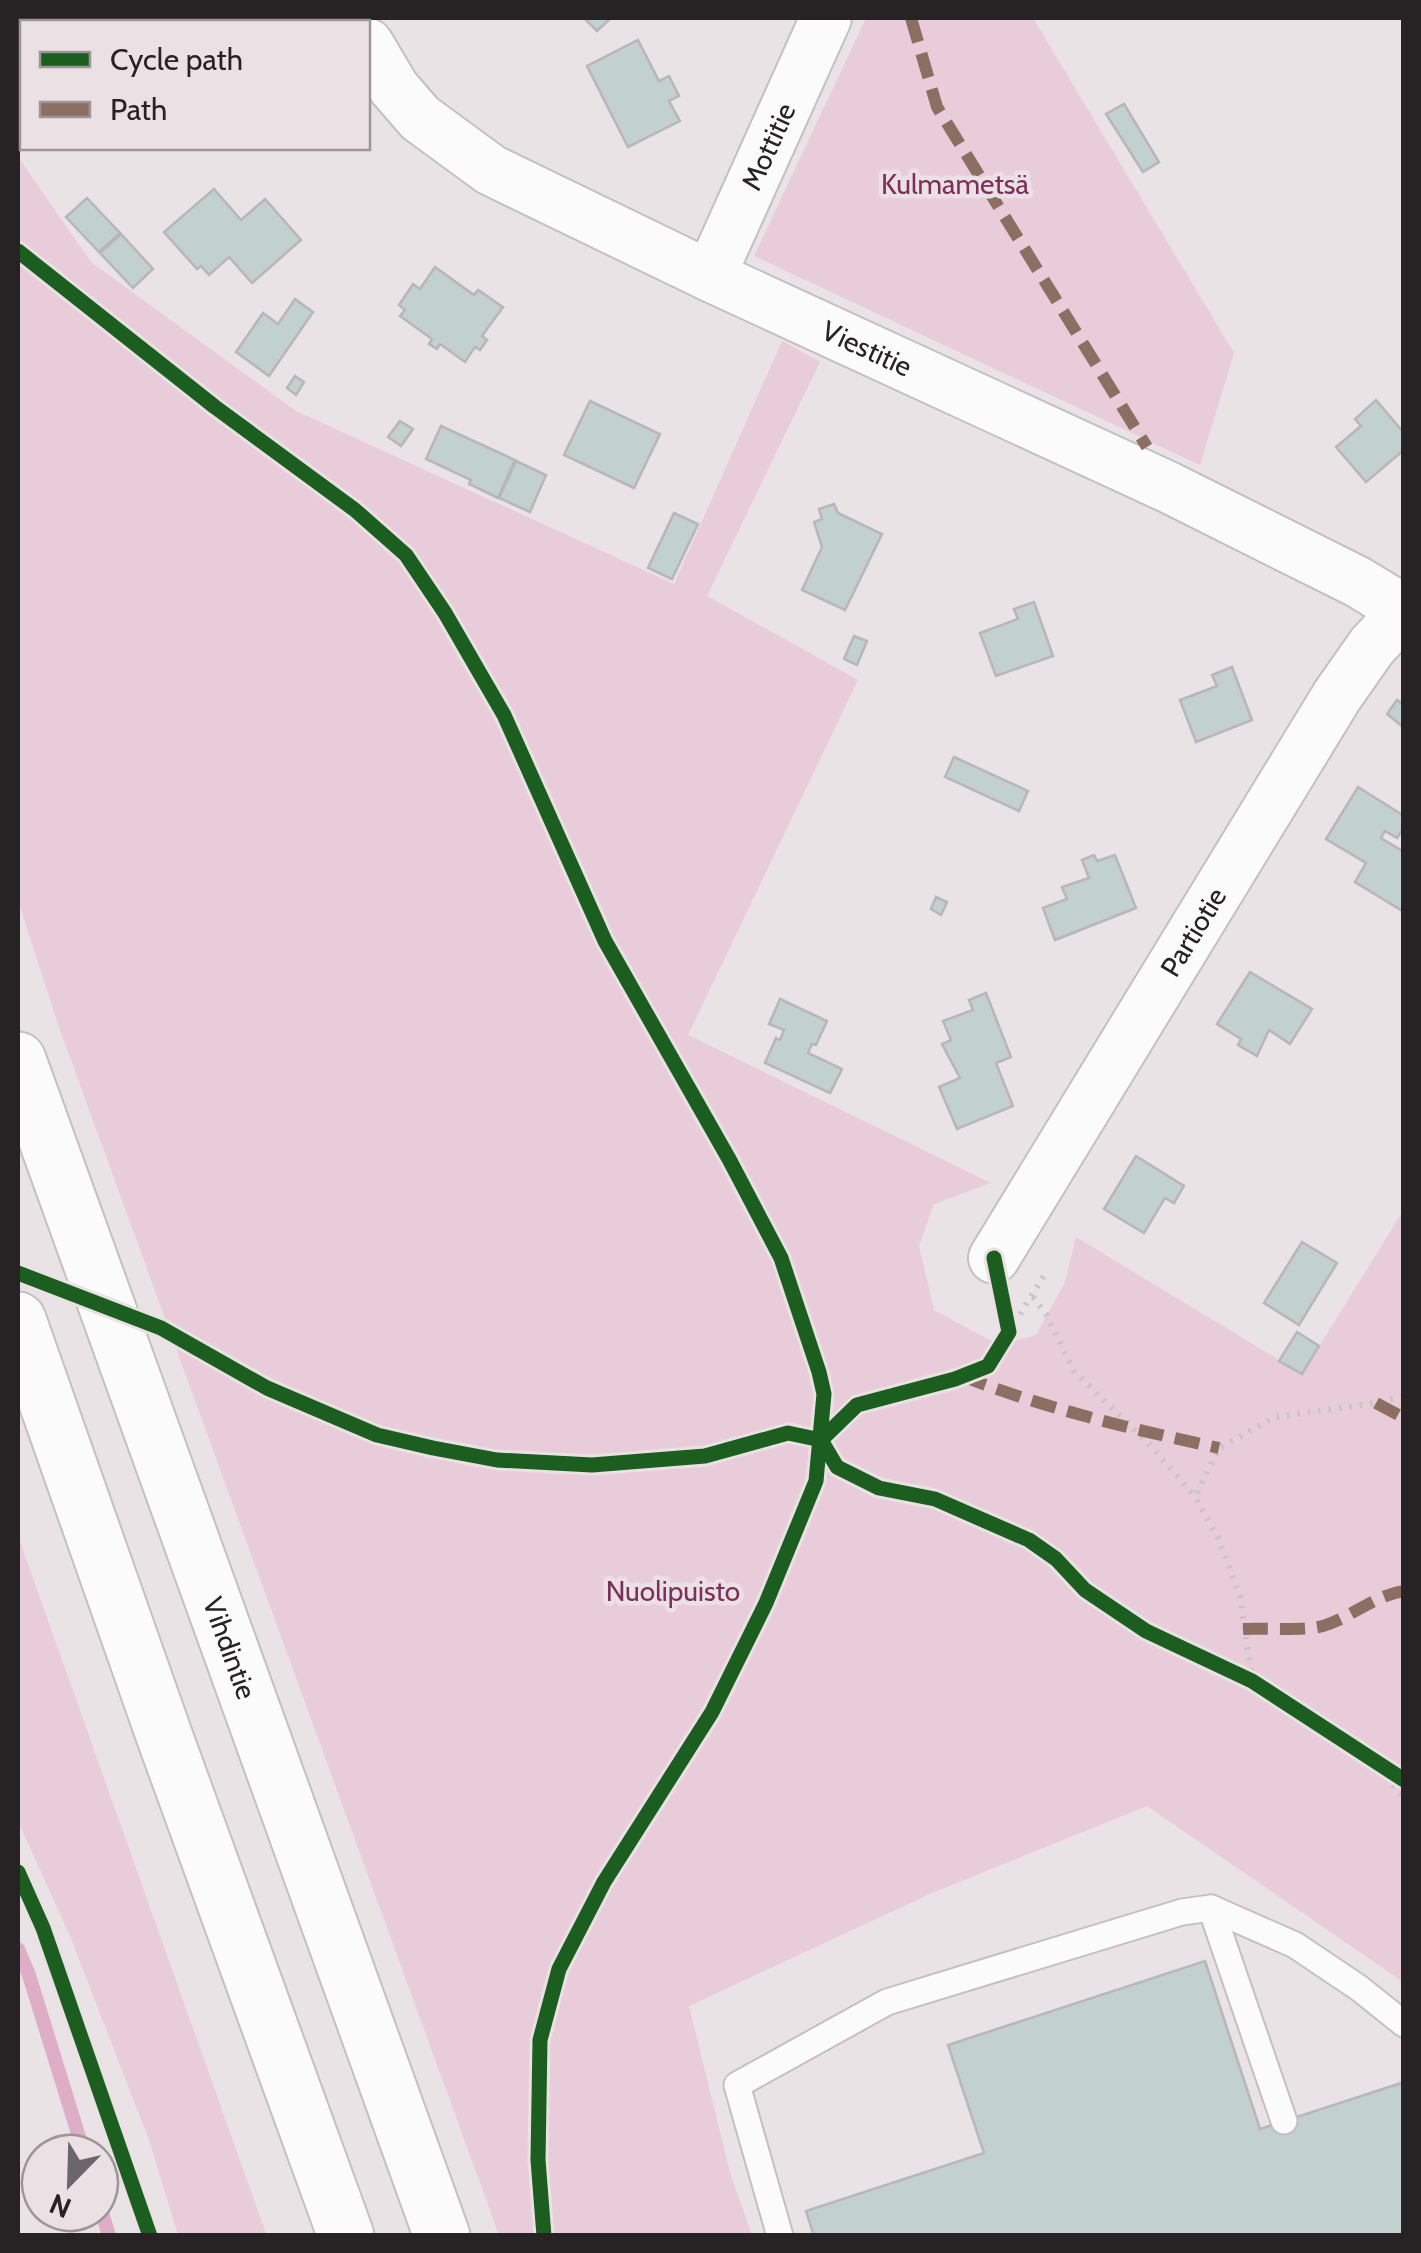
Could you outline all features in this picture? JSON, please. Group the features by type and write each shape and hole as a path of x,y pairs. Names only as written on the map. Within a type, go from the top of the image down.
{"main road":[{"name":"Vihdintie","path":"18,1060 442,2236"},
{"path":"18,1320 346,2236"}],"street":[{"name":"Mottitie","path":"710,276 826,18"},
{"name":"Viestitie","path":"370,47 394,88 420,118 490,170 1168,487 1358,582 1404,611"},
{"name":"Partiotie","path":"994,1258 1337,696 1372,646 1404,611"}],"lane":[{"path":"1211,1908 1284,2122"},
{"path":"780,2236 736,2086 887,2002 1182,1912 1211,1908 1295,1945 1404,2024"}],"path":[{"path":"994,1258 1009,1332 998,1349"},
{"path":"1033,1297 1046,1314 1074,1371 1151,1446 1195,1497 1218,1538 1240,1596 1244,1678 1267,1692"},
{"path":"1195,1497 1220,1448 1274,1417 1404,1396"},
{"path":"1357,1751 1404,1780"},
{"path":"1372,1761 1404,1797"}],"green space":[{"name":"Kulmametsä","path":"866,18 1033,18 1234,353 1200,465 754,256"},
{"name":"Nuolipuisto","path":"18,157 91,262 296,411 674,584 782,341 820,362 707,596 858,680 688,1035 991,1183 934,1204 919,1246 934,1310 999,1345 1036,1335 1065,1282 1076,1237 1302,1374 1403,1211 1403,1982 1147,1806 932,1893 689,2006 731,2176 752,2235 499,2235 60,1030 18,901"},
{"path":"18,1536 267,2235 178,2235 149,2140 70,1936 18,1821"}],"building":[{"path":"169,18 233,20 170,20"},
{"path":"584,18 611,18 597,31"},
{"path":"638,40 659,81 669,76 679,96 669,101 680,121 628,147 587,66"},
{"path":"1124,104 1159,162 1143,172 1106,114"},
{"path":"214,189 241,220 265,199 301,240 252,283 229,257 209,275 201,266 197,269 164,232"},
{"path":"87,198 120,233 99,252 66,217"},
{"path":"121,234 153,269 133,288 100,253"},
{"path":"435,267 474,295 478,290 503,307 482,336 487,340 480,350 475,347 465,362 440,344 437,349 429,344 432,339 400,316 405,310 399,305 413,284 420,289"},
{"path":"295,299 313,312 269,376 236,352 263,313 278,324"},
{"path":"295,376 304,382 296,395 287,388"},
{"path":"1376,400 1404,433 1404,450 1366,482 1336,447 1361,426 1355,419"},
{"path":"590,401 660,434 634,488 564,455"},
{"path":"400,421 413,429 401,446 388,437"},
{"path":"441,426 515,460 498,498 426,459"},
{"path":"516,461 546,475 530,512 499,498"},
{"path":"834,504 838,513 882,534 845,610 802,590 822,547 814,522 822,519 819,509"},
{"path":"674,513 698,524 672,579 648,568"},
{"path":"1034,602 1053,656 996,676 980,633 1018,619 1014,609"},
{"path":"854,636 867,641 857,665 844,659"},
{"path":"1232,667 1252,720 1196,742 1180,700 1217,686 1212,675"},
{"path":"1397,700 1404,705 1403,727 1387,714"},
{"path":"954,757 1028,791 1019,811 945,777"},
{"path":"1358,787 1404,816 1404,827 1397,838 1385,831 1381,838 1404,852 1404,912 1355,882 1366,863 1326,839"},
{"path":"1094,855 1097,861 1115,855 1136,908 1055,940 1043,908 1067,899 1062,887 1089,878 1082,860"},
{"path":"936,897 947,902 941,915 931,909"},
{"path":"1250,972 1312,1009 1290,1044 1269,1030 1257,1056 1238,1045 1241,1039 1217,1024"},
{"path":"986,993 1011,1057 996,1063 1013,1106 957,1129 939,1087 960,1078 942,1044 951,1040 943,1021 973,1010 969,1000"},
{"path":"780,999 827,1021 808,1053 842,1069 830,1093 765,1063 784,1030 769,1024"},
{"path":"1136,1156 1184,1186 1174,1203 1165,1198 1144,1233 1104,1209"},
{"path":"1302,1242 1337,1263 1299,1325 1264,1303"},
{"path":"1297,1332 1319,1346 1302,1374 1279,1361"},
{"path":"1205,1961 1260,2129 1404,2082 1404,2236 814,2236 806,2211 984,2153 948,2045"}],"waterway":[{"path":"18,1949 78,2133"}],"marked path":[{"path":"911,18 937,107 1147,447"},
{"path":"962,1376 1057,1408 1219,1448"},
{"path":"1376,1403 1404,1418"},
{"path":"1243,1629 1323,1626 1382,1597 1404,1591"}],"cycle path":[{"path":"18,251 215,407 355,510 406,555 504,715 605,941 781,1258 819,1372 824,1394 816,1481 766,1603 712,1712 604,1882 559,1969 540,2040 538,2160 544,2236"},
{"path":"821,1440 857,1405 955,1379 988,1366 1009,1332 994,1258"},
{"path":"18,1273 161,1328 267,1388 377,1435 433,1448 497,1460 592,1465 705,1456 788,1433 821,1440 837,1467 879,1488 935,1499 1029,1540 1056,1559 1085,1590 1146,1631 1252,1681 1404,1780"},
{"path":"18,1872 43,1928 150,2236"}]}
